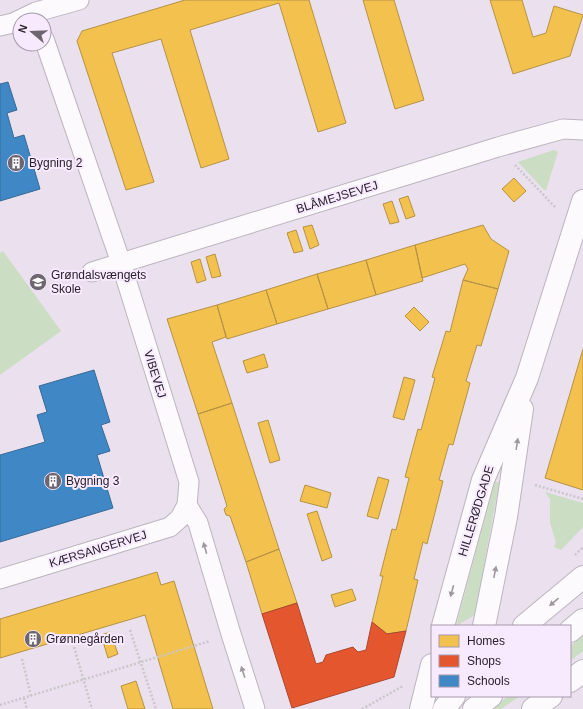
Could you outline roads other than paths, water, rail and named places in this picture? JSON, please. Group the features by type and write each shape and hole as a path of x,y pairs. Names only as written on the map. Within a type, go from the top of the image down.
{"street":[{"path":"0,26 13,23 35,11 79,0"},
{"name":"VIBEVEJ","path":"48,52 121,263 189,482 187,505"},
{"name":"BLÅMEJSEVEJ","path":"92,272 498,147 563,129 583,130"},
{"name":"HILLERØDGADE","path":"443,625 483,480 527,378 583,201"},
{"name":"HILLERØDGADE","path":"484,625 506,517 527,378"},
{"path":"187,505 198,523 255,709"},
{"name":"KÆRSANGERVEJ","path":"0,579 170,527 180,518 187,505"},
{"path":"525,625 583,578"},
{"path":"571,630 583,620"},
{"path":"420,703 431,669"},
{"path":"571,680 583,671"},
{"path":"444,709 453,697"},
{"path":"463,709 466,697"},
{"path":"474,709 490,697"},
{"path":"533,709 550,697"}],"place":[{"name":"Bygning 2","path":"16,163"},
{"name":"Grøndalsvængets Skole","path":"38,282"},
{"name":"Bygning 3","path":"53,481"},
{"name":"Grønnegården","path":"33,639"}]}
